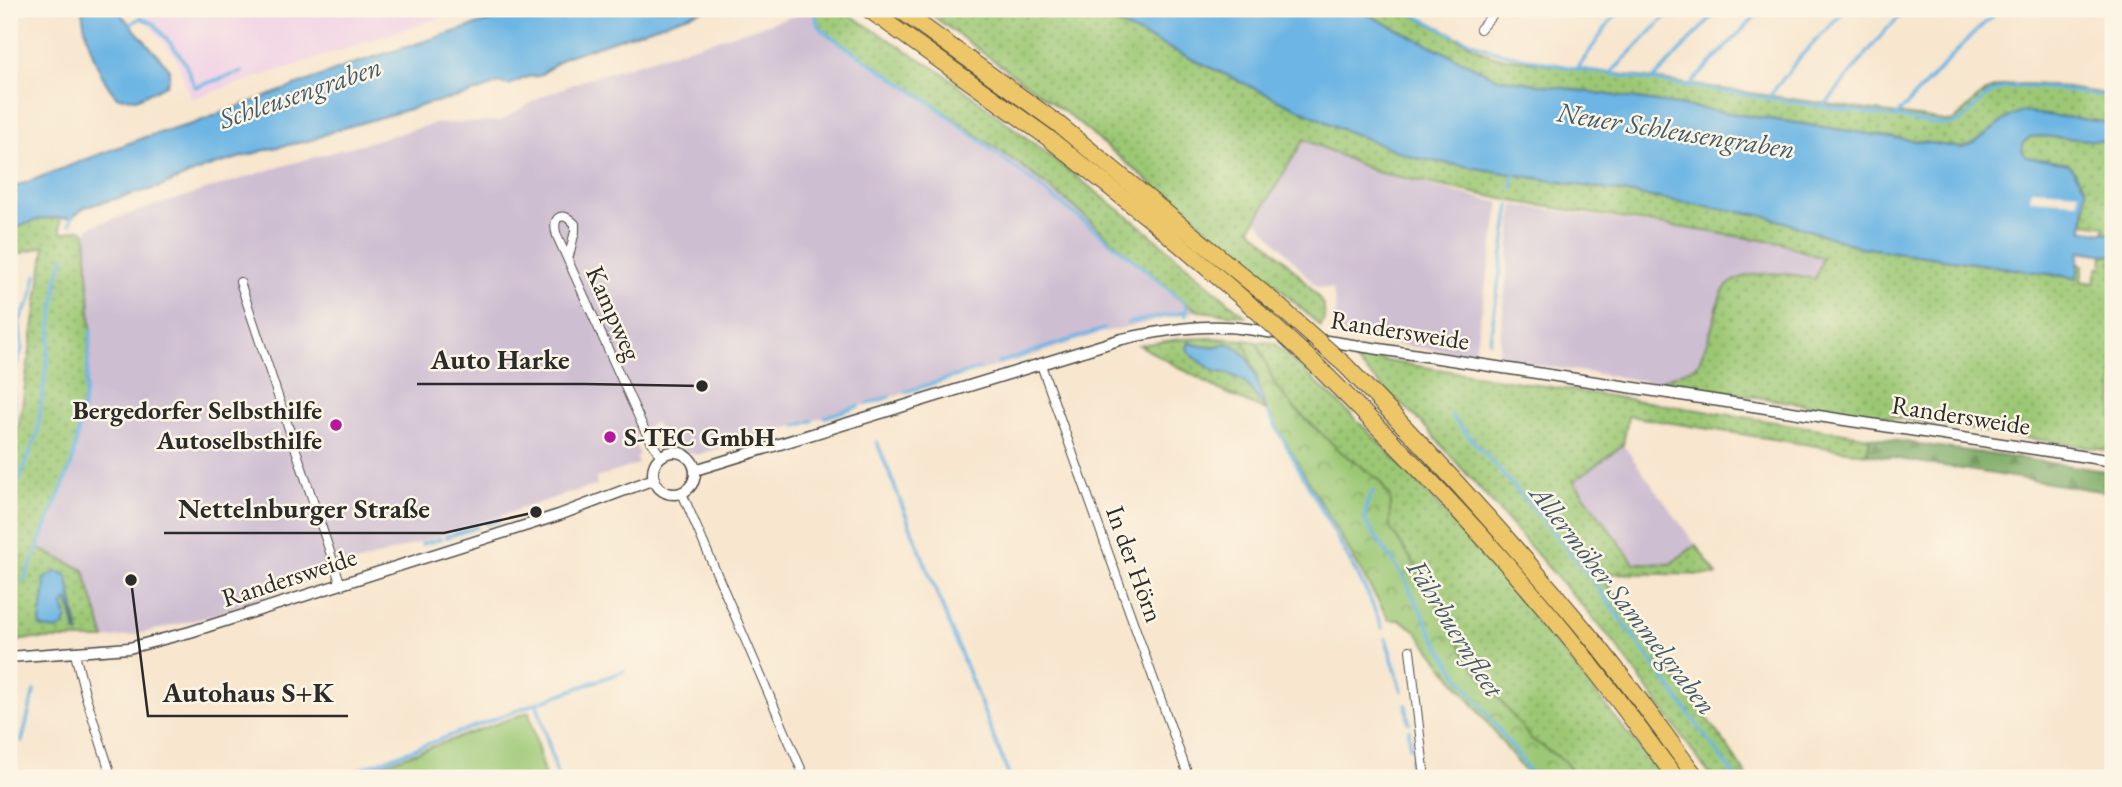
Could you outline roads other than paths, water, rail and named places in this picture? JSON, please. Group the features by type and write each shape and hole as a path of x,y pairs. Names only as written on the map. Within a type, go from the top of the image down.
{"highway":[{"path":"868,9 1047,136 1151,220 1312,361 1400,448 1492,547 1586,658 1676,778"},
{"path":"899,9 1057,124 1273,301 1345,365 1513,545 1599,648 1697,778"}],"street":[{"path":"1480,29 1498,9"},
{"name":"Kampweg","path":"568,260 575,224 562,216 555,220 553,226 568,260 641,422 661,457"},
{"path":"240,282 341,585"},
{"name":"Randersweide","path":"695,470 1111,342 1186,327 1228,326 2113,461"},
{"name":"In der Hörn","path":"1041,365 1189,778"},
{"path":"670,453 683,454 695,470 692,484 682,493 668,493 657,485 654,479 655,465 661,457 670,453"},
{"name":"Randersweide","path":"9,657 129,648 249,615 573,510 654,479"},
{"path":"682,493 805,778"},
{"path":"1410,650 1425,778"},
{"path":"75,654 79,675 112,778"}],"water":[{"path":"82,9 115,9 119,12 169,68 166,85 136,99 117,97 104,79 93,56"},
{"name":"Schleusengraben","path":"526,9 707,9 565,57 539,76 527,77 509,85 500,83 467,95 333,131 312,140 269,149 205,168 160,187 85,207 72,217 40,219 9,230 9,189 145,137 192,124 356,63"},
{"name":"Neuer Schleusengraben","path":"1086,9 1356,9 1497,78 1962,148 2021,112 2113,123 2113,142 2040,136 2030,137 2023,143 2022,150 2026,157 2069,164 2086,188 2083,230 2113,234 2113,256 2080,251 2077,278 1860,247 1766,216 1415,158 1339,128"},
{"path":"1189,342 1208,347 1227,343 1237,347 1250,362 1268,412 1244,381 1214,371 1190,354 1187,348"},
{"path":"57,571 65,574 68,579 78,634 68,600 63,605 67,617 64,626 57,630 42,628 40,623 45,585 43,580"}],"waterway":[{"path":"1403,9 1454,35"},
{"path":"1578,68 1611,20 1623,9"},
{"path":"1611,73 1673,9"},
{"path":"1652,81 1719,9"},
{"path":"1689,86 1762,9"},
{"path":"1768,98 1800,57 1846,9"},
{"path":"1824,106 1885,31 1907,9"},
{"path":"1895,117 2000,9"},
{"path":"814,11 818,25 827,34 930,102 1125,253 1186,304 1186,316"},
{"path":"131,24 140,18 153,23 178,52 195,87 242,72"},
{"path":"1460,37 1494,51 1577,69 1946,125 1960,121 1988,95 2005,88 2052,88 2113,98"},
{"path":"1512,188 1514,175"},
{"path":"1490,341 1510,205"},
{"path":"70,224 73,213"},
{"path":"9,505 37,435 58,277 64,256"},
{"path":"9,439 15,419 12,376 22,349 19,321 31,300 36,275"},
{"path":"1127,323 1186,312"},
{"path":"998,363 1104,329"},
{"path":"24,581 72,463 85,395 91,330"},
{"path":"905,392 979,369"},
{"path":"867,404 889,397"},
{"path":"825,417 859,406"},
{"path":"1268,412 1368,594 1382,628"},
{"name":"Allermöher Sammelgraben","path":"1450,415 1533,508 1593,581 1736,778"},
{"path":"796,426 812,421"},
{"path":"877,442 1010,778"},
{"name":"Fährbuernfleet","path":"1373,491 1367,503 1365,521 1403,576 1434,637 1458,675 1535,778"},
{"path":"486,524 499,520"},
{"path":"446,537 477,527"},
{"path":"422,544 440,539"},
{"path":"1386,639 1402,691"},
{"path":"558,778 537,703 624,671"},
{"path":"22,741 34,691"},
{"path":"337,778 537,703"},
{"path":"1406,705 1409,723"},
{"path":"1409,730 1410,747"},
{"path":"1411,759 1411,768"}],"place":[{"name":"Auto Harke","path":"702,386"},
{"name":"Bergedorfer Selbsthilfe Autoselbsthilfe","path":"336,425"},
{"name":"S-TEC GmbH","path":"610,437"},
{"name":"Nettelnburger Straße","path":"536,512"},
{"name":"Autohaus S+K","path":"131,580"}]}
